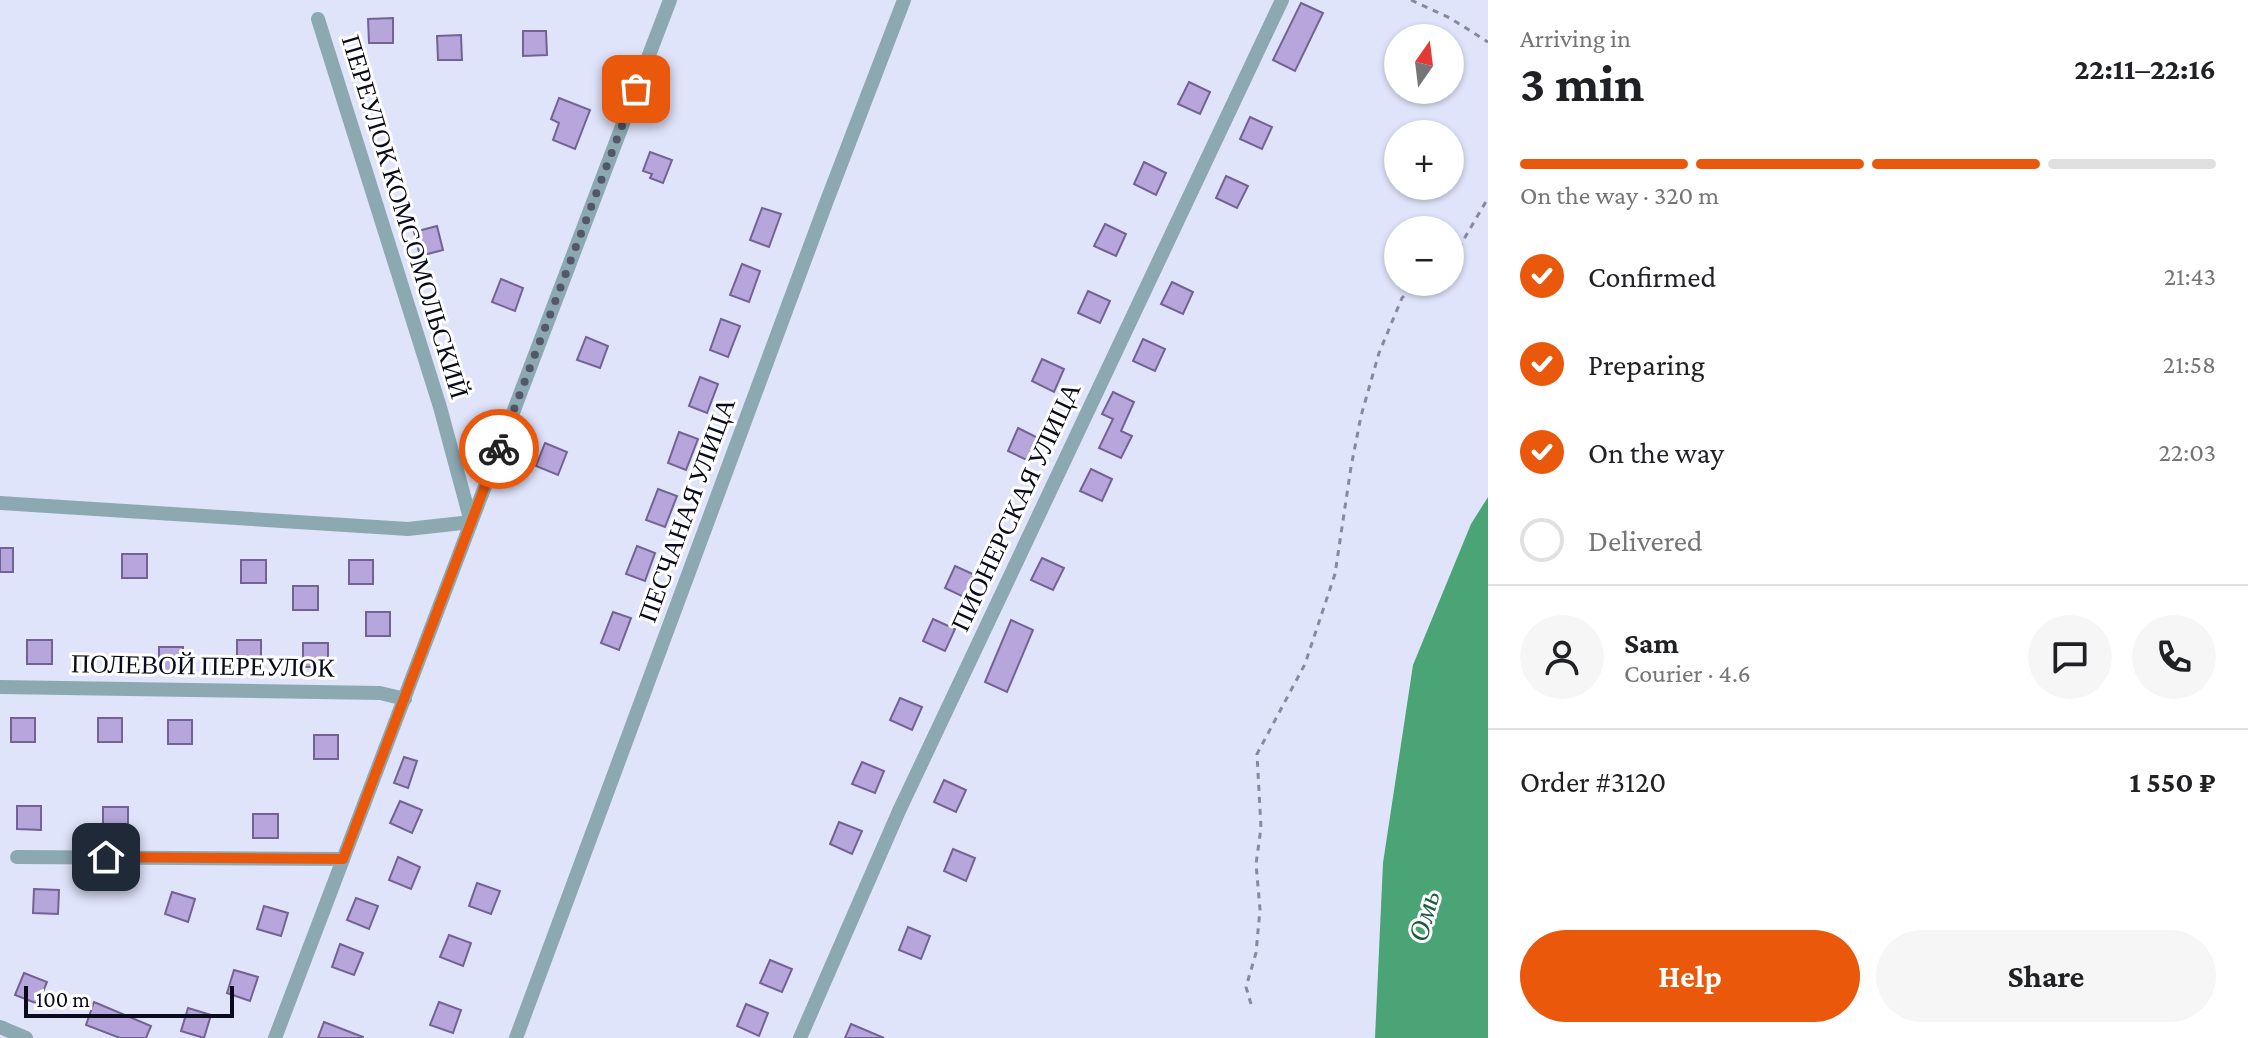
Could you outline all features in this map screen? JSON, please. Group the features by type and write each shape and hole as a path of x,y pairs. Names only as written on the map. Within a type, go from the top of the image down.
{"street":[{"name":"ПЕСЧАНАЯ УЛИЦА","path":"516,1038 904,0"},
{"name":"ПИОНЕРСКАЯ УЛИЦА","path":"800,1038 899,811 1282,0"},
{"path":"275,1038 666,1"},
{"name":"ПЕРЕУЛОК КОМСОМОЛЬСКИЙ","path":"318,19 440,407 471,522"},
{"path":"0,503 408,529 471,522"},
{"name":"ПОЛЕВОЙ ПЕРЕУЛОК","path":"0,687 380,693 405,699"},
{"path":"17,857 343,859"},
{"path":"0,1027 26,1038"}],"path":[{"path":"1411,0 1450,18 1488,42"},
{"path":"1464,239 1488,198"},
{"path":"1251,1004 1246,987 1248,971 1256,953 1260,909 1256,864 1261,828 1257,754 1305,664 1335,574 1361,416 1379,353 1404,296"}],"water":[{"name":"Омь","path":"1488,497 1488,1038 1375,1038 1383,863 1413,665 1471,524"}],"building":[{"path":"1301,3 1323,13 1295,71 1273,60"},
{"path":"393,18 393,43 369,43 368,19"},
{"path":"523,31 546,31 547,55 523,56"},
{"path":"461,35 462,60 438,60 437,36"},
{"path":"1189,82 1210,92 1200,114 1178,104"},
{"path":"559,98 590,110 575,149 553,140 559,123 551,119"},
{"path":"1250,117 1272,127 1262,149 1240,139"},
{"path":"650,152 672,160 663,183 650,178 652,174 643,171"},
{"path":"1144,162 1166,173 1156,195 1134,184"},
{"path":"1226,176 1248,186 1237,208 1216,198"},
{"path":"762,208 781,214 769,247 750,240"},
{"path":"1105,224 1126,234 1116,256 1094,246"},
{"path":"437,226 443,250 420,256 414,232"},
{"path":"742,264 760,271 749,302 730,295"},
{"path":"501,279 523,288 515,311 492,302"},
{"path":"1172,282 1193,292 1183,314 1161,304"},
{"path":"1088,291 1110,301 1100,323 1078,313"},
{"path":"721,319 740,326 728,357 710,350"},
{"path":"586,337 608,346 600,368 577,360"},
{"path":"1143,339 1165,349 1155,371 1133,361"},
{"path":"1042,359 1064,369 1054,392 1032,381"},
{"path":"700,377 718,384 707,413 689,406"},
{"path":"1113,392 1134,402 1121,431 1132,436 1121,458 1099,448 1113,419 1102,414"},
{"path":"1018,428 1040,439 1029,461 1008,451"},
{"path":"679,432 698,439 686,470 668,463"},
{"path":"545,443 567,452 558,475 536,466"},
{"path":"1091,469 1112,479 1102,501 1080,491"},
{"path":"658,489 677,496 665,527 646,520"},
{"path":"637,546 655,553 645,581 626,574"},
{"path":"0,548 13,548 13,572 0,572"},
{"path":"122,554 147,554 147,578 122,578"},
{"path":"1042,558 1064,568 1053,590 1031,580"},
{"path":"241,560 266,560 266,583 241,583"},
{"path":"349,560 373,560 373,584 349,584"},
{"path":"955,566 977,576 966,598 945,588"},
{"path":"293,586 318,586 318,610 293,610"},
{"path":"366,612 390,612 390,636 366,636"},
{"path":"613,612 631,618 619,650 601,643"},
{"path":"933,619 955,629 945,651 923,641"},
{"path":"1011,620 1033,630 1007,692 985,682"},
{"path":"27,640 52,640 52,664 27,664"},
{"path":"237,640 261,640 261,664 237,664"},
{"path":"303,643 328,643 328,667 303,667"},
{"path":"159,647 183,647 183,671 159,671"},
{"path":"900,698 922,707 912,730 890,720"},
{"path":"11,718 35,718 35,742 11,742"},
{"path":"98,718 122,718 122,742 98,742"},
{"path":"168,720 192,720 192,744 168,744"},
{"path":"314,735 338,735 338,759 314,759"},
{"path":"404,757 417,761 408,788 394,783"},
{"path":"862,762 884,771 875,793 852,784"},
{"path":"944,780 966,790 956,812 934,802"},
{"path":"400,801 422,810 412,833 390,823"},
{"path":"17,806 41,806 41,830 17,829"},
{"path":"103,807 128,807 128,831 103,831"},
{"path":"253,814 278,814 278,838 253,838"},
{"path":"839,822 862,831 852,854 830,844"},
{"path":"953,849 975,858 966,881 944,871"},
{"path":"398,857 420,867 411,889 389,880"},
{"path":"477,883 500,891 491,914 469,906"},
{"path":"34,889 59,890 58,914 33,913"},
{"path":"172,892 195,899 188,922 165,914"},
{"path":"356,898 378,906 369,929 347,920"},
{"path":"264,906 288,913 281,936 257,929"},
{"path":"908,927 930,936 921,959 899,950"},
{"path":"449,935 471,943 463,966 440,957"},
{"path":"340,944 363,953 354,975 332,967"},
{"path":"770,960 792,969 782,992 760,983"},
{"path":"234,970 258,977 250,1001 227,993"},
{"path":"24,973 47,982 38,1004 15,995"},
{"path":"94,1002 151,1026 146,1038 120,1038 86,1025"},
{"path":"439,1002 461,1010 453,1033 430,1025"},
{"path":"746,1004 768,1013 759,1036 737,1026"},
{"path":"188,1008 211,1015 204,1038 181,1031"},
{"path":"324,1022 363,1037 363,1038 318,1038"},
{"path":"851,1024 884,1038 845,1038"}],"way so far":[{"path":"499,449 636,89"}],"route":[{"path":"106,857 343,859 499,449"}]}
